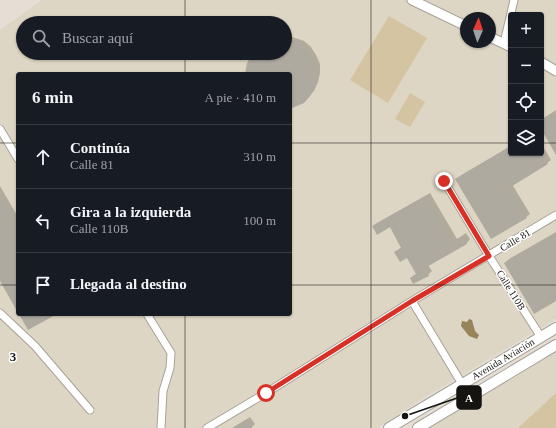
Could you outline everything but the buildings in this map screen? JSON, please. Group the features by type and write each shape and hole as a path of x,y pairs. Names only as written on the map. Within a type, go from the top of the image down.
{"main road":[{"path":"412,0 460,23"},
{"path":"496,40 507,45"},
{"path":"544,64 556,71"},
{"name":"Avenida Aviación","path":"388,428 556,328"},
{"name":"Avenida Aviación","path":"418,428 556,345"}],"street":[{"path":"507,45 514,0"},
{"path":"0,129 16,156"},
{"name":"Calle 110B","path":"444,181 489,256 541,337"},
{"name":"Calle 81","path":"206,428 266,393 412,301 556,215"},
{"path":"412,301 462,384"},
{"path":"0,313 35,346 90,410"},
{"path":"148,316 170,353 170,368 163,390 161,428"}],"shaded area":[{"path":"42,0 556,0 556,319 419,401 378,428 0,428 0,30 16,19 16,60 292,60 292,16 20,16"},
{"path":"389,16 427,38 388,103 350,80"},
{"path":"410,93 425,102 410,127 395,119"},
{"path":"469,319 472,320 475,331 479,335 477,339 469,336 461,326 462,321 467,322"},
{"path":"556,348 556,428 423,428"},
{"path":"556,393 556,428 518,428"}],"place":[{"name":"A","path":"405,416"}],"route":[{"path":"266,393 412,301 489,256 444,181"}]}
